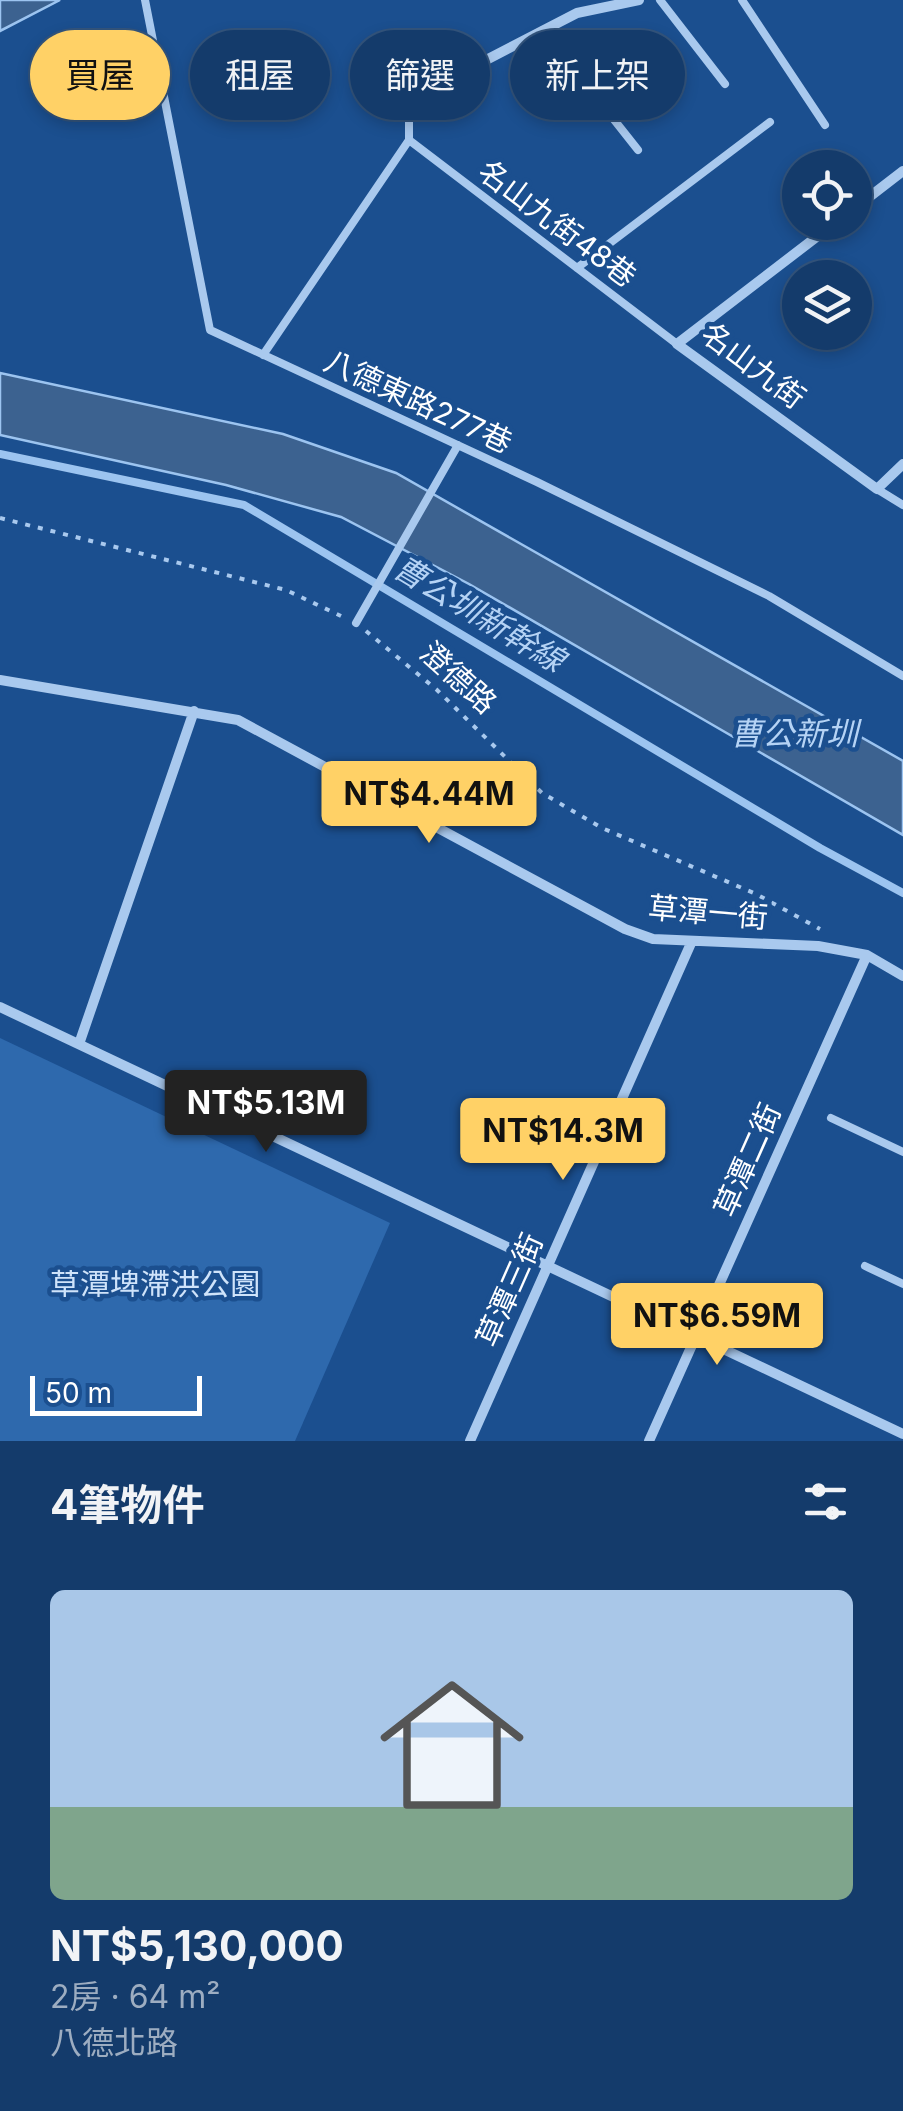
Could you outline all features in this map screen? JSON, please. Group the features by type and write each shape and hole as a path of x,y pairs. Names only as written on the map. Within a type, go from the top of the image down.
{"street":[{"path":"543,30 577,13 640,0"},
{"path":"872,195 903,172"},
{"name":"名山九街","path":"813,240 677,344 877,490"},
{"path":"877,490 903,464"},
{"name":"草潭一街","path":"0,680 238,720 626,929 653,939 818,946 867,955"},
{"path":"79,1044 194,712"},
{"name":"草潭三街","path":"470,1441 692,940"},
{"path":"867,955 903,976"},
{"name":"草潭二街","path":"649,1441 867,955"},
{"path":"0,1007 903,1434"}],"lane":[{"name":"八德東路277巷","path":"145,0 210,330 770,596 903,676"},
{"path":"660,0 725,84"},
{"path":"742,0 826,125"},
{"path":"262,355 409,140 409,120"},
{"path":"614,120 638,150"},
{"path":"577,268 770,122"},
{"name":"名山九街48巷","path":"409,140 677,344"},
{"path":"356,623 458,445"},
{"path":"877,490 903,505"},
{"path":"831,1118 903,1152"},
{"path":"865,1266 903,1284"}],"path":[{"name":"澄德路","path":"0,518 286,590 356,623 437,690 542,794 602,828 756,894 820,929"}],"green space":[{"name":"草潭埤滯洪公園","path":"0,1038 390,1223 295,1441 0,1441"}],"water":[{"path":"0,0 60,0 0,31"},
{"name":"曹公新圳","path":"0,373 283,434 396,473 903,761 903,835 469,584 341,517 226,485 0,435"}],"waterway":[{"name":"曹公圳新幹線","path":"0,454 244,505 820,848 903,893"}]}
